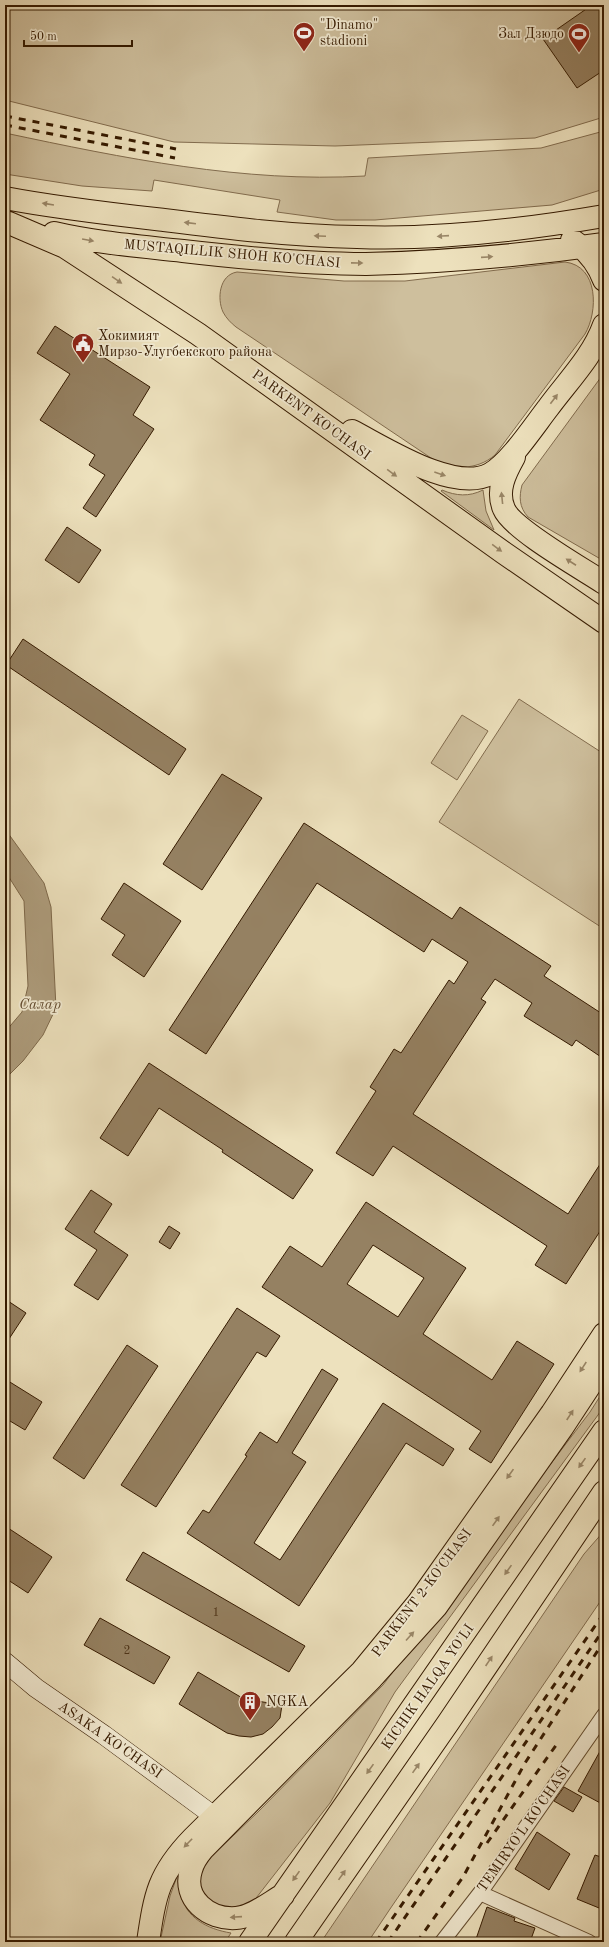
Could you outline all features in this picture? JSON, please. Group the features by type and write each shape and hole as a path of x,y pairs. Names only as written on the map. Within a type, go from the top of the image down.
{"main road":[{"name":"MUSTAQILLIK SHOH KO'CHASI","path":"5,198 104,213 272,233 316,236 426,237 538,227 604,216"},
{"name":"MUSTAQILLIK SHOH KO'CHASI","path":"7,223 90,241 207,254 366,264 500,256 594,246"},
{"name":"PARKENT KO'CHASI","path":"7,223 65,247 94,264 198,334 504,553 604,622"},
{"path":"538,227 594,246 597,266 604,280"},
{"path":"292,401 427,468 460,479 477,478 494,471 512,453 588,355 599,339 604,325"},
{"path":"588,355 604,338"},
{"path":"530,430 509,466 501,491 504,509 512,520 522,529 604,583"},
{"name":"PARKENT 2-KO'CHASI","path":"221,1820 362,1671 418,1603 548,1419 604,1334"},
{"path":"148,1942 152,1911 158,1887 164,1875 183,1848 221,1820 372,1678 436,1607 562,1428 604,1364"},
{"name":"KICHIK HALQA YO'LI","path":"250,1942 604,1431"},
{"path":"296,1942 604,1492"},
{"path":"570,1542 604,1501"},
{"path":"221,1820 190,1871 189,1884 192,1895 197,1903 206,1912 217,1916 235,1918 246,1916 283,1895"}],"street":[{"name":"ASAKA KO'CHASI","path":"5,1662 36,1688 221,1820"},
{"name":"TEMIRYO'L KO'CHASI","path":"442,1942 480,1893 604,1714"},
{"path":"480,1893 589,1942"}],"shaded area":[{"name":"\"Dinamo\" stadioni","path":"85,5 604,5 604,117 535,138 335,146 174,142 5,100 5,7"},
{"path":"604,131 604,189 552,205 375,220 336,220 277,212 280,200 154,180 152,191 82,186 5,174 5,133 94,151 184,166 274,176 320,177 365,176 368,158 541,148"},
{"path":"565,262 576,265 584,272 590,281 593,291 592,314 585,334 495,455 480,464 464,467 447,465 431,458 236,327 224,314 220,301 223,283 231,274 237,272 344,281 405,281"},
{"path":"604,373 604,561 528,517 521,506 520,494 522,485"},
{"path":"442,490 452,494 468,495 483,490 486,511 494,530 441,491"},
{"path":"519,699 604,754 604,929 439,822"},
{"path":"462,715 488,731 457,780 431,763"},
{"path":"604,1390 604,1406 395,1692 330,1803 253,1902 237,1913 207,1902 199,1882 200,1871 211,1857 258,1812 383,1685 590,1412"},
{"path":"604,1531 604,1596 368,1942 321,1942 584,1554"},
{"path":"179,1871 179,1890 187,1909 192,1916 206,1925 214,1929 231,1933 225,1942 160,1942 170,1896"}],"water":[{"name":"Салар","path":"5,829 44,883 51,907 56,1008 43,1035 23,1061 5,1079 5,1032 22,1012 28,986 24,901 5,871"}],"building":[{"name":"Зал Дзюдо","path":"592,5 604,5 604,70 577,88 543,39"},
{"path":"55,326 150,387 133,415 154,429 96,517 83,508 105,475 89,465 95,455 40,420 70,374 37,353"},
{"path":"67,527 101,550 79,583 45,560"},
{"path":"23,639 186,749 169,775 6,665"},
{"path":"222,774 262,798 202,890 163,864"},
{"path":"304,823 452,919 460,907 551,966 544,976 604,1015 604,1059 576,1040 572,1046 524,1016 532,1003 495,979 481,999 486,1002 413,1114 568,1214 604,1158 604,1225 566,1284 535,1265 547,1246 393,1146 373,1176 336,1153 376,1091 370,1087 394,1049 401,1053 449,980 454,984 468,962 432,939 424,952 317,883 206,1054 169,1030"},
{"path":"124,883 181,921 144,977 112,955 125,935 101,919"},
{"path":"149,1063 313,1170 293,1199 222,1152 223,1150 159,1108 128,1156 100,1138"},
{"path":"91,1190 112,1204 94,1232 128,1255 98,1300 74,1285 97,1250 65,1229"},
{"path":"366,1202 466,1268 423,1334 492,1380 517,1341 554,1364 491,1463 469,1449 481,1431 262,1287 290,1246 322,1267","holes":["373,1245 424,1278 398,1317 347,1284"]},
{"path":"169,1226 180,1233 170,1249 159,1242"},
{"path":"5,1299 26,1313 5,1345"},
{"path":"237,1308 280,1336 266,1357 257,1352 156,1507 121,1485"},
{"path":"127,1345 158,1366 84,1479 53,1458"},
{"path":"322,1369 338,1379 292,1453 306,1462 254,1543 280,1560 383,1403 454,1449 443,1466 406,1443 299,1606 187,1533 203,1510 209,1513 247,1456 245,1455 260,1432 277,1443"},
{"path":"5,1379 42,1402 25,1430 5,1418"},
{"path":"5,1526 52,1557 28,1593 5,1578"},
{"path":"143,1552 305,1646 289,1672 126,1580"},
{"path":"100,1618 170,1657 154,1684 84,1645"},
{"path":"198,1672 244,1699 282,1705 280,1718 263,1734 251,1737 227,1733 179,1704"},
{"path":"604,1744 604,1805 578,1791"},
{"path":"564,1787 582,1797 573,1812 554,1801"},
{"path":"537,1832 570,1854 549,1890 515,1869"},
{"path":"595,1855 604,1858 604,1910 577,1899"},
{"path":"487,1907 515,1918 514,1921 535,1928 530,1942 475,1942"}],"railway":[{"path":"5,116 176,149"},
{"path":"5,125 175,158"},
{"path":"376,1942 604,1613"},
{"path":"388,1942 604,1629"},
{"path":"417,1942 463,1877 525,1763 604,1641"},
{"path":"487,1843 559,1741"}],"place":[{"name":"\"Dinamo\" stadioni","path":"304,52"},
{"name":"Зал Дзюдо","path":"579,54"},
{"name":"Хокимият Мирзо-Улугбекского района","path":"83,364"},
{"name":"NGKA","path":"250,1722"}]}
